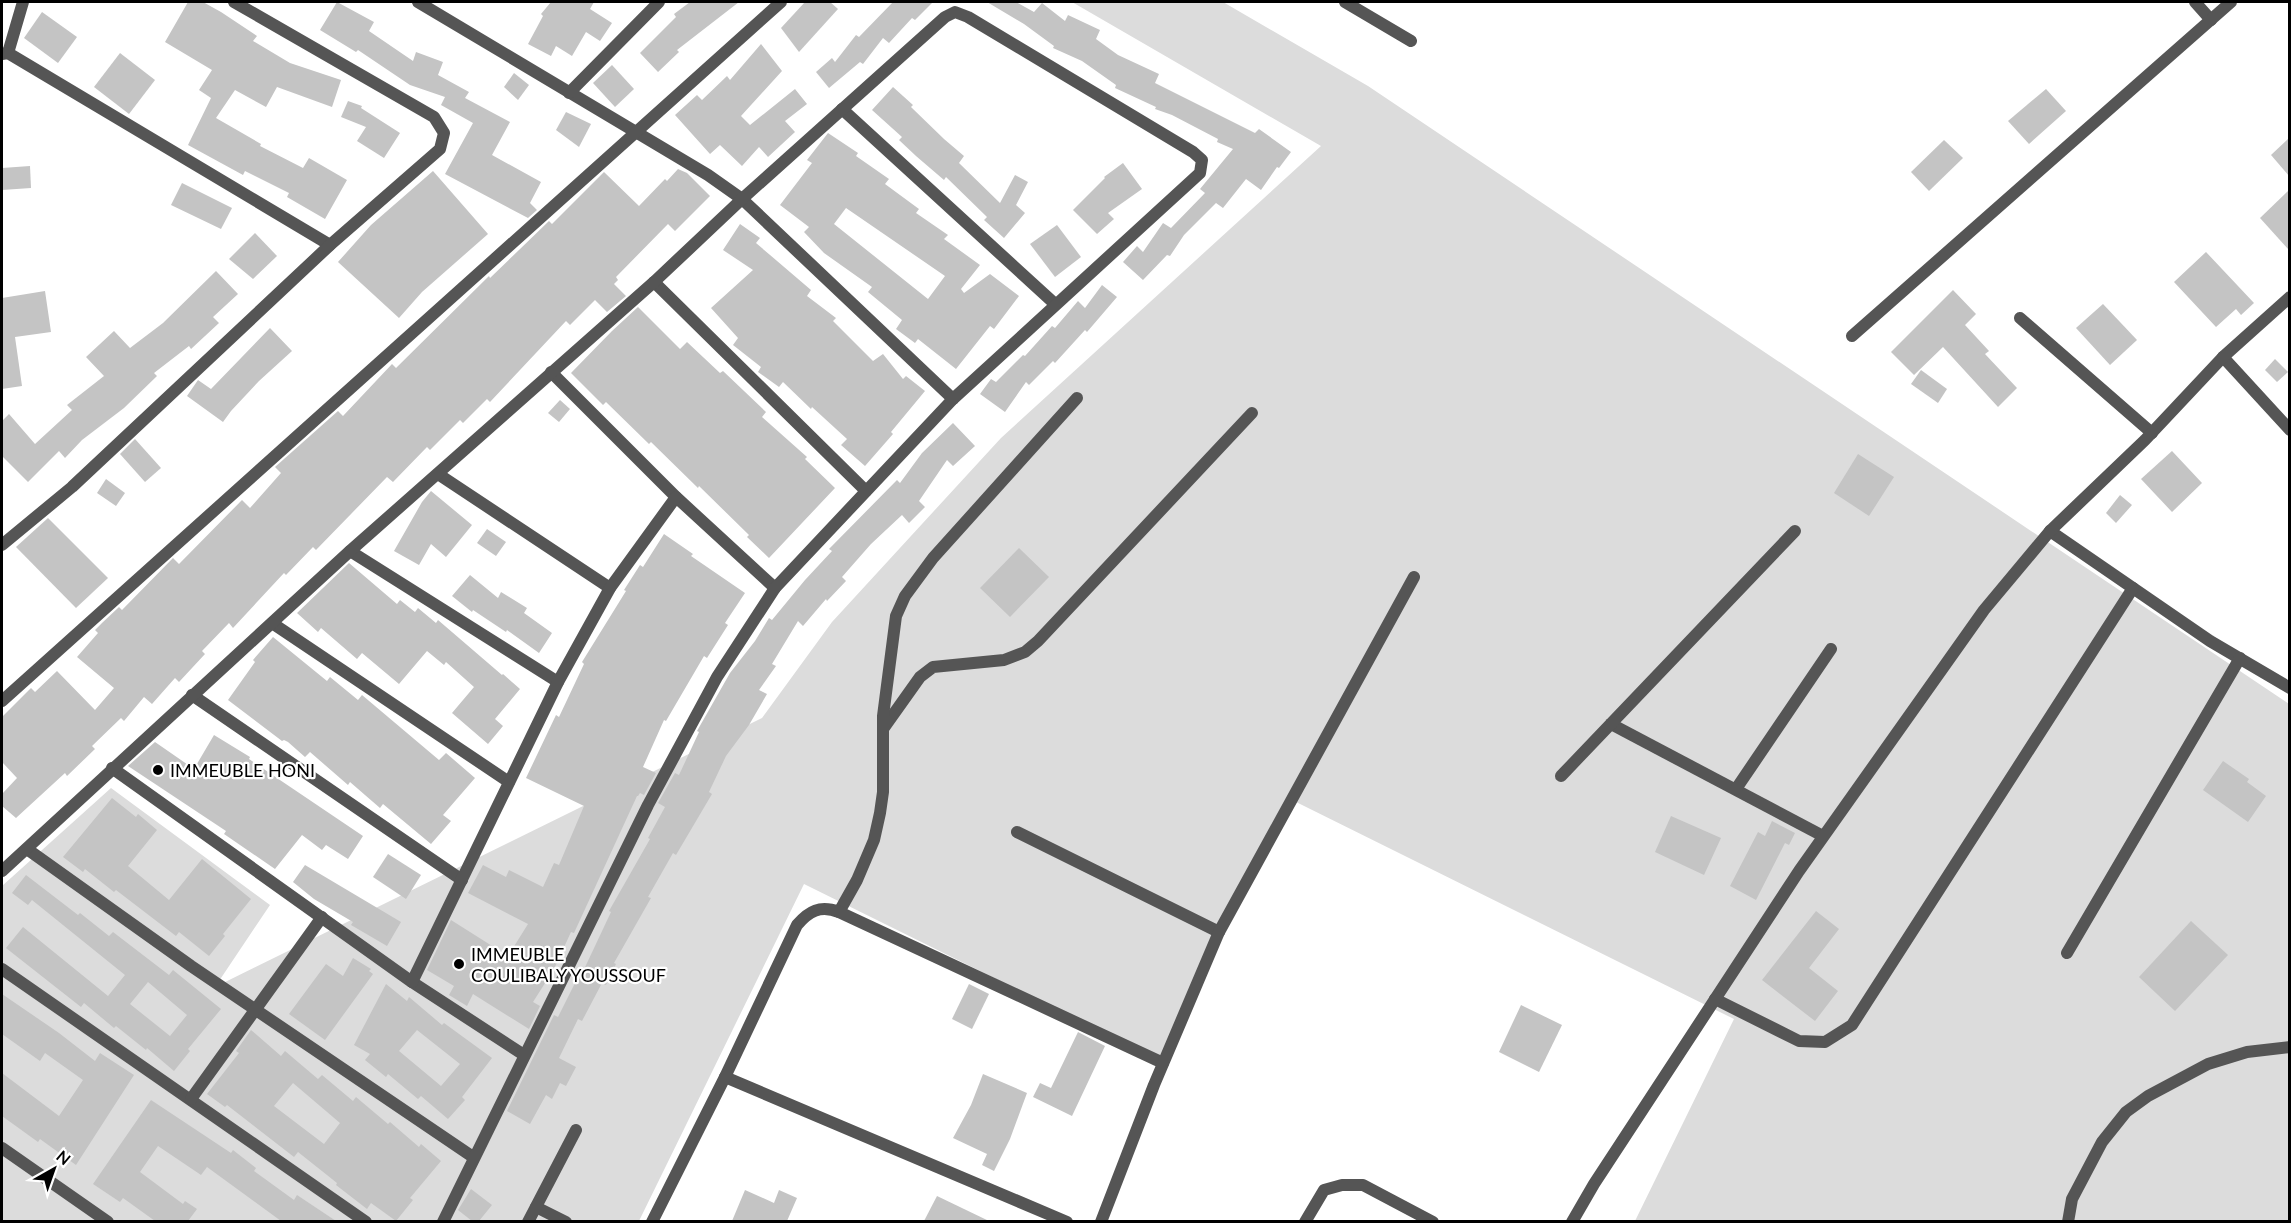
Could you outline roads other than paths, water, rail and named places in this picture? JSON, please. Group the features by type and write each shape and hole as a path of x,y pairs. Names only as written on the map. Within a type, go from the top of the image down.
{"street":[{"path":"23,2 5,54 330,245"},
{"path":"2,545 72,487 330,245 440,149 444,133 434,117 234,2"},
{"path":"418,2 708,175 742,199 953,399"},
{"path":"569,93 659,2"},
{"path":"2,701 781,2"},
{"path":"1344,2 1411,40"},
{"path":"2195,2 2211,20"},
{"path":"1852,336 2231,2"},
{"path":"2,871 350,551 654,282 742,199 945,17 956,12 968,17 1193,152 1202,160 1200,173 1054,304 953,399 775,588 717,677 648,806 443,1221"},
{"path":"842,109 1054,304"},
{"path":"654,282 866,490"},
{"path":"1572,1221 1714,999 1823,836 1984,610 2050,531 2152,433 2223,357 2289,297"},
{"path":"2020,318 2152,433"},
{"path":"2223,357 2289,430"},
{"path":"551,372 676,497 775,588"},
{"path":"839,912 857,880 874,840 883,792 883,716 896,616 905,596 933,558 1077,398"},
{"path":"883,729 920,678 933,667 1004,660 1025,652 1038,641 1252,412"},
{"path":"438,474 610,588"},
{"path":"412,982 558,682 610,588 676,497"},
{"path":"1561,776 1795,531"},
{"path":"2050,531 2210,641 2289,688"},
{"path":"350,551 558,682"},
{"path":"1101,1221 1163,1064 1219,932 1413,577"},
{"path":"1714,999 1799,1041 1825,1042 1852,1025 2133,588"},
{"path":"272,623 509,782"},
{"path":"1736,789 1831,649"},
{"path":"2067,954 2241,658"},
{"path":"192,695 462,880"},
{"path":"1611,724 1823,836"},
{"path":"112,768 412,982 525,1055"},
{"path":"1017,832 1219,932"},
{"path":"27,849 256,1010 473,1157"},
{"path":"652,1221 725,1077 796,925 815,909 829,908 839,912 1163,1064"},
{"path":"191,1099 322,917"},
{"path":"2,969 366,1221"},
{"path":"2067,1221 2072,1199 2102,1142 2126,1112 2148,1096 2208,1064 2247,1052 2289,1047"},
{"path":"725,1077 1067,1221"},
{"path":"528,1221 576,1130"},
{"path":"2,1148 108,1221"},
{"path":"1305,1221 1324,1190 1342,1185 1363,1185 1433,1221"},
{"path":"536,1206 566,1221"}],"place":[{"name":"IMMEUBLE HONI","path":"158,770"},
{"name":"IMMEUBLE COULIBALY YOUSSOUF","path":"459,964"}]}
